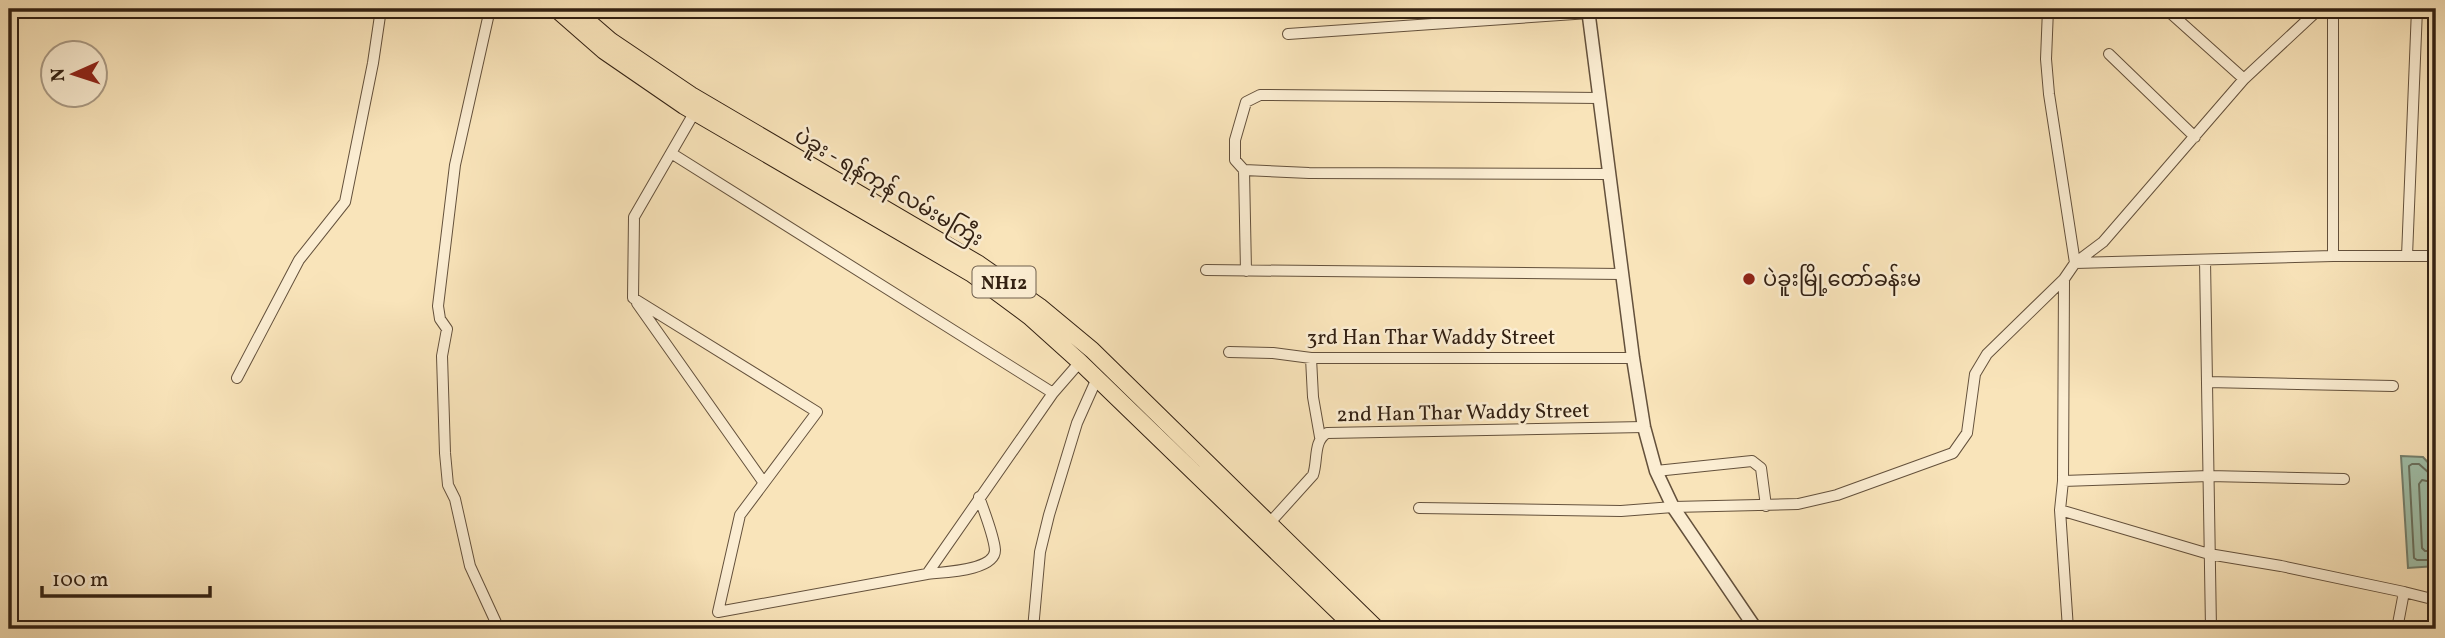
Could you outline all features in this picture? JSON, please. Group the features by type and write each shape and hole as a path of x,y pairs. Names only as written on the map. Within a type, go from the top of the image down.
{"highway":[{"name":"ပဲခူး - ရန်ကုန် လမ်းမကြီး","path":"556,9 604,51 972,274 1030,317 1377,629"},
{"name":"ပဲခူး - ရန်ကုန် လမ်းမကြီး","path":"574,9 611,41 698,107 979,264 1039,306 1106,364 1356,629"}],"street":[{"path":"237,379 299,260 345,202 381,9"},
{"path":"490,9 455,165 438,306 440,319 447,329 442,356 444,453 449,485 455,499 470,566 499,629"},
{"path":"2048,9 2046,59 2049,94 2075,263"},
{"path":"2166,9 2244,79"},
{"path":"1419,508 1621,511 1798,503 1837,495 1953,453 1967,433 1975,374 1987,354 2064,279 2075,263 2103,242 2244,79 2319,9"},
{"path":"2333,9 2333,256"},
{"path":"2407,256 2417,9"},
{"path":"1288,34 1588,11 1644,427 1656,471 1672,507 1756,629"},
{"path":"2109,54 2195,136"},
{"path":"1246,271 1244,170 1235,160 1235,140 1246,102 1259,95 1599,98"},
{"path":"698,107 634,217 633,298 764,483"},
{"path":"671,153 1053,393"},
{"path":"1244,170 1309,173 1610,174"},
{"path":"2075,263 2436,256"},
{"path":"2205,260 2211,629"},
{"path":"1206,270 1622,274"},
{"path":"2064,279 2063,481 2060,510 2067,629"},
{"path":"633,298 817,412 740,515 718,612 983,566 991,561 995,551 979,497"},
{"name":"3rd Han Thar Waddy Street","path":"1229,352 1273,353 1311,358 1633,358"},
{"path":"1311,358 1313,397 1320,437"},
{"path":"927,574 1053,393 1080,362"},
{"path":"1033,629 1040,552 1049,515 1077,423 1096,379 1106,364"},
{"path":"2207,383 2393,386"},
{"name":"2nd Han Thar Waddy Street","path":"1264,529 1313,475 1320,437 1327,433 1644,427"},
{"path":"1656,471 1752,461 1761,468 1766,506"},
{"path":"2063,481 2209,477 2344,479"},
{"path":"2060,510 2209,554 2281,566 2436,600"},
{"path":"2397,629 2404,592"}],"water":[{"path":"2401,456 2423,457 2433,468 2436,467 2436,566 2408,568"}],"railway":[{"path":"9,624 11,629"}],"place":[{"name":"ပဲခူးမြို့တော်ခန်းမ","path":"1749,279"}]}
